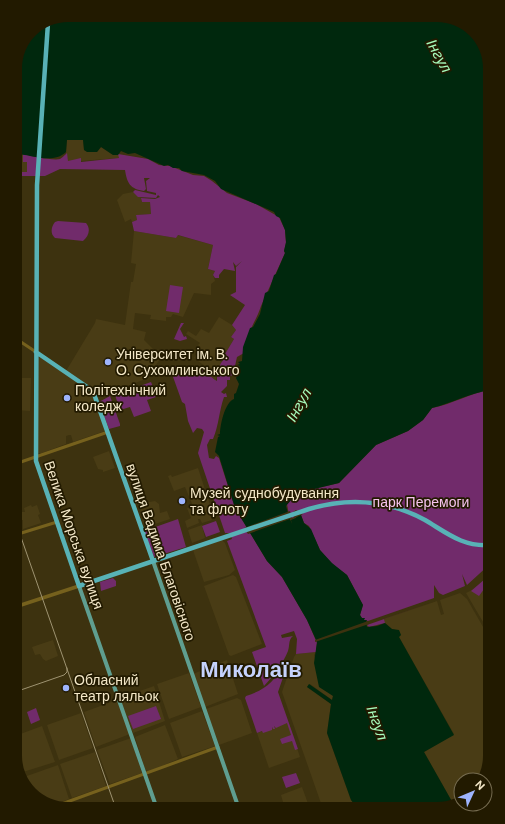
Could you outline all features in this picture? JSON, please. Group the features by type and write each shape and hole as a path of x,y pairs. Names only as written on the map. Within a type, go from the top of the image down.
{"highway":[{"name":"Велика Морська вулиця","path":"48,27 37,185 36,457 79,586"},
{"name":"вулиця Вадима Благовісного","path":"36,352 92,390 153,561"},
{"path":"79,586 320,506 339,502 360,501 380,504 402,510 424,520 460,541 483,545"}],"main road":[{"name":"вулиця Вадима Благовісного","path":"153,561 237,802"},
{"path":"22,605 79,586"},
{"name":"Велика Морська вулиця","path":"79,586 155,802"}],"street":[{"name":"вулиця Вадима Благовісного","path":"22,343 36,352"},
{"path":"22,462 108,432"},
{"path":"22,534 57,522"},
{"path":"67,802 218,748"}],"shaded area":[{"path":"67,140 83,140 84,150 97,152 101,147 113,155 119,155 119,158 68,162 66,152"},
{"path":"22,154 28,162 27,173 22,173"},
{"path":"133,192 141,198 142,202 150,202 151,214 136,215 137,220 132,222 131,219 125,222 117,200 123,194"},
{"path":"134,231 176,238 177,235 213,245 208,269 215,271 213,275 215,281 211,284 211,295 194,293 183,317 173,314 171,317 166,317 166,321 150,319 151,315 135,313 133,329 146,332 144,340 161,357 148,378 99,397 66,371 96,319 125,325 131,282 133,282 136,264 131,263"},
{"path":"219,317 232,325 236,330 231,337 234,339 225,354 227,355 217,371 216,381 202,370 205,366 194,358 200,347 198,345 200,343 186,334 188,331 196,336 201,329 209,333"},
{"path":"40,357 92,391 105,431 73,442 71,435 69,435 66,436 66,444 42,453 38,453 38,358"},
{"path":"22,378 31,378 30,411 22,410"},
{"path":"109,451 115,468 103,472 103,470 98,469 93,457"},
{"path":"198,468 213,514 210,515 212,520 202,523 200,519 198,519 199,523 187,528 185,521 191,518 187,508 193,506 185,487 174,491 168,476 171,475 172,477"},
{"path":"155,501 159,504 160,513 167,511 170,519 146,527 138,504"},
{"path":"31,505 32,507 37,505 41,523 23,529 22,512 25,512 24,508"},
{"path":"202,525 205,538 192,543 188,530"},
{"path":"222,540 225,543 235,570 229,575 204,582 193,550"},
{"path":"233,575 236,577 262,644 231,656 229,655 204,586"},
{"path":"483,581 483,622 466,593 476,588"},
{"path":"460,593 467,599 483,627 483,762 480,772 453,772 453,798 451,799 424,752 454,734 399,637 401,635 399,631 392,629 385,623 384,619 437,601 441,615 444,614 440,600"},
{"path":"53,640 58,656 46,661 40,654 35,655 32,647"},
{"path":"316,652 314,655 316,663 333,696 332,700 310,684 307,687 331,704 327,733 353,802 321,802 282,692 296,654"},
{"path":"227,660 238,694 205,707 193,674"},
{"path":"189,673 201,707 169,719 157,684"},
{"path":"154,686 165,721 133,733 120,698"},
{"path":"237,698 241,700 252,733 219,745 206,709"},
{"path":"117,700 130,734 96,747 84,712"},
{"path":"202,711 215,746 182,757 170,723"},
{"path":"81,713 93,748 59,760 47,725"},
{"path":"288,722 300,757 269,768 257,733"},
{"path":"165,725 178,759 148,772 145,769 135,737"},
{"path":"42,726 55,762 25,771 22,762 22,733"},
{"path":"131,738 142,773 110,784 97,750"},
{"path":"95,752 106,786 72,798 60,764"},
{"path":"58,765 69,799 63,802 53,800 42,794 33,786 27,776"},
{"path":"302,787 307,802 283,802 281,795"}],"green space":[{"path":"67,153 68,161 81,158 81,162 119,158 118,154 148,159 159,165 170,166 193,175 204,176 227,193 256,204 279,217 285,230 285,253 248,334 244,353 237,357 233,375 230,376 230,380 227,380 227,386 221,392 224,394 226,393 227,397 224,397 213,439 210,439 207,445 209,458 214,459 216,456 219,458 235,508 267,561 282,577 307,620 317,643 316,652 296,654 297,639 294,631 281,635 282,638 293,636 290,639 288,651 283,661 264,686 252,652 266,647 227,541 232,539 230,533 225,533 198,453 204,432 202,429 197,428 193,433 188,421 185,404 182,402 172,374 175,366 195,367 203,370 217,381 217,371 227,355 225,354 234,339 231,337 236,330 232,325 245,305 230,295 236,292 236,267 242,261 236,266 233,262 235,271 224,269 219,275 219,278 215,278 213,275 215,271 208,269 213,245 178,235 176,238 134,231 132,222 137,220 136,215 151,214 150,202 142,202 141,198 155,199 160,197 158,195 156,198 138,197 133,192 135,190 156,195 156,193 147,191 146,181 150,178 144,178 146,189 144,191 135,189 130,185 125,170 60,169 45,176 22,176 22,172 27,172 27,162 23,162 23,154 42,158 61,158"},
{"path":"55,222 86,223 89,230 87,237 83,241 55,238 52,235 52,228"},
{"path":"170,285 183,287 179,313 166,311"},
{"path":"181,323 184,323 180,329 184,337 186,336 187,339 180,341 174,339"},
{"path":"151,382 153,387 150,388 153,389 156,397 147,400 151,411 134,417 130,407 120,410 115,395"},
{"name":"парк Перемоги","path":"483,391 483,570 467,585 462,574 465,586 443,595 439,593 434,585 434,598 368,621 363,620 360,615 363,605 347,575 332,564 320,550 309,526 304,523 301,515 290,520 287,504 292,499 314,489 339,483 376,445 408,431 423,420 432,408"},
{"path":"110,396 120,426 109,429 99,402"},
{"path":"178,519 186,547 154,557 144,531"},
{"path":"216,521 220,532 206,537 202,526"},
{"path":"113,578 116,581 116,586 101,591 100,582"},
{"path":"483,581 483,590 479,596 471,591"},
{"path":"384,619 385,623 369,627 367,625"},
{"path":"285,664 287,666 278,692 298,749 295,750 292,741 282,744 280,739 291,735 287,723 276,728 274,726 275,729 272,727 272,730 263,733 262,731 257,733 245,698 246,696 259,691 269,684 277,676"},
{"path":"156,706 161,719 133,729 128,716"},
{"path":"36,708 40,720 31,724 27,712"},
{"path":"296,773 300,783 286,788 282,777"}],"water":[{"name":"Інгул","path":"68,22 440,22 452,24 463,30 475,42 481,53 483,68 483,391 432,408 423,420 408,431 376,445 339,483 314,489 292,499 286,506 290,520 296,518 294,513 301,515 304,523 311,529 320,550 332,563 347,575 363,605 360,615 362,618 365,618 364,620 367,620 367,627 385,623 392,629 399,630 401,635 399,637 454,735 424,752 451,799 443,802 353,802 351,800 327,733 331,704 307,687 309,684 332,700 333,696 319,687 314,663 317,642 307,620 282,577 267,561 235,508 219,456 215,452 218,437 220,436 217,435 220,434 224,414 228,404 234,399 234,394 236,393 239,384 236,378 238,374 236,374 237,369 240,366 237,365 240,364 238,362 242,361 243,347 250,328 253,327 260,314 265,293 269,291 274,275 276,274 285,253 285,230 280,218 276,216 274,212 221,189 215,181 204,175 182,171 179,168 173,168 168,165 164,166 135,153 128,154 121,151 118,155 113,155 101,147 97,152 87,152 84,150 83,140 67,140 66,152 54,158 22,154 22,65 27,48 32,40 38,33 53,24"}],"pier":[{"path":"296,510 303,514 291,520 292,524 290,519 248,534 244,528 290,511 292,518 294,517 293,512"},
{"path":"368,621 369,624 315,642 315,640"}],"tram line":[{"path":"22,540 114,802"},
{"path":"22,690 64,675 67,672 67,668"}],"place":[{"name":"Університет ім. В. О. Сухомлинського","path":"108,362"},
{"name":"Політехнічний коледж","path":"67,398"},
{"name":"Музей суднобудування та флоту","path":"182,501"},
{"name":"Обласний театр ляльок","path":"66,688"}],"district":[{"name":"Миколаїв","path":"251,669"}]}
